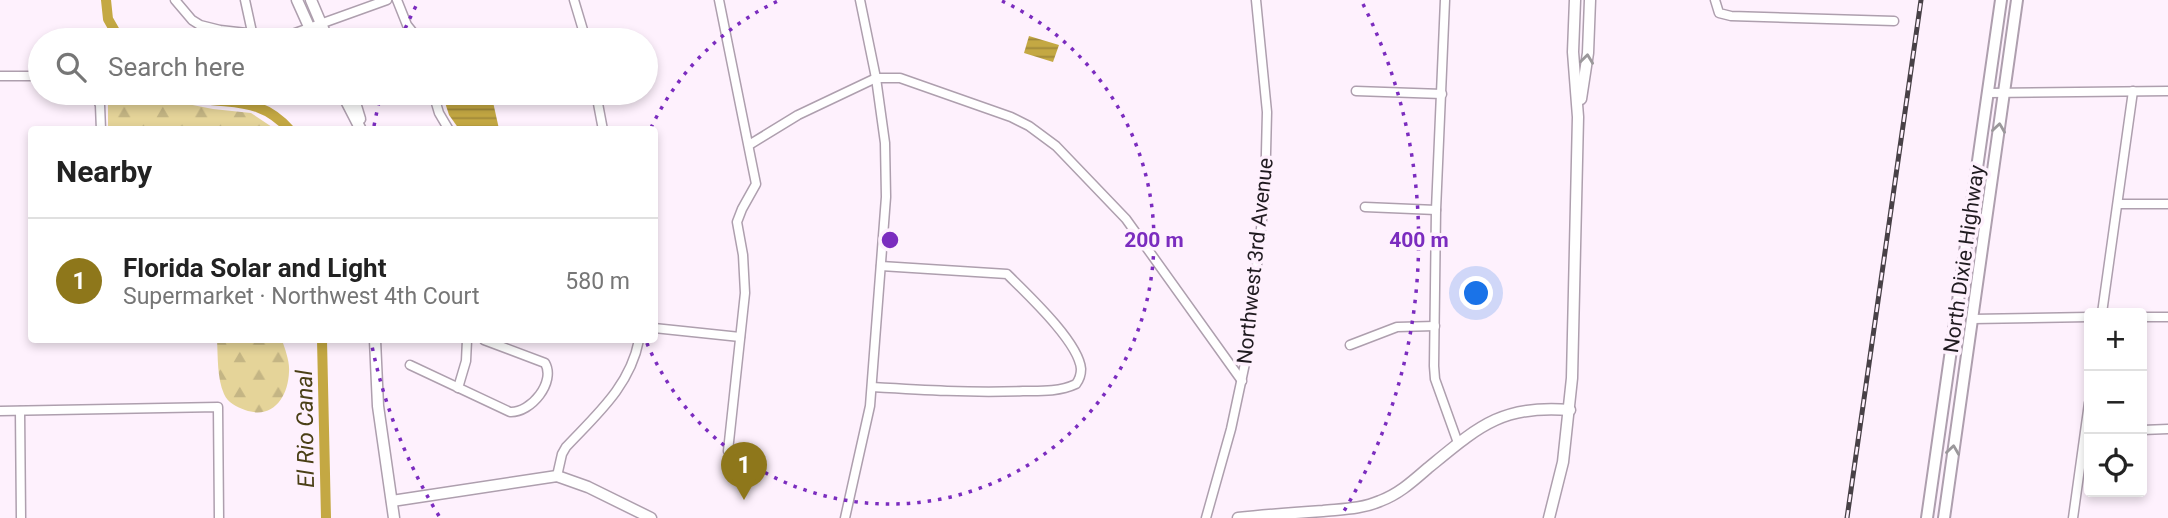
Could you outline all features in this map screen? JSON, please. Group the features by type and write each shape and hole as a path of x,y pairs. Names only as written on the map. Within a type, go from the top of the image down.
{"main road":[{"name":"North Dixie Highway","path":"1927,518 2001,0"},
{"name":"North Dixie Highway","path":"1944,518 2017,0"}],"street":[{"path":"175,0 192,20 200,26 210,28"},
{"path":"245,0 251,28"},
{"path":"297,0 309,28"},
{"path":"311,0 322,28"},
{"path":"312,28 387,0"},
{"path":"397,0 409,28"},
{"path":"574,0 582,28"},
{"path":"719,0 756,184 737,222 745,274 728,451"},
{"path":"845,518 867,423 872,387 886,176 876,78 860,0"},
{"name":"Northwest 3rd Avenue","path":"1206,518 1248,348 1267,162 1267,112 1256,0"},
{"path":"1445,0 1436,210 1435,379 1458,443"},
{"path":"1549,518 1563,462 1570,410 1578,117 1573,52 1575,0"},
{"path":"1578,117 1588,53 1590,0"},
{"path":"1715,0 1717,10 1722,15 1894,21"},
{"path":"0,76 28,76"},
{"path":"749,145 798,115 876,78 900,78 1011,117 1029,126 1056,146 1126,219 1242,381"},
{"path":"1356,91 1442,94"},
{"path":"2103,308 2133,91"},
{"path":"1988,93 2168,91"},
{"path":"100,105 101,126"},
{"path":"348,105 360,126"},
{"path":"355,105 361,126"},
{"path":"436,105 446,126"},
{"path":"598,105 602,126"},
{"path":"2118,204 2168,204"},
{"path":"1365,207 1436,210"},
{"path":"872,387 978,393 1067,388 1076,384 1081,370 1078,358 1051,319 1007,274 881,265"},
{"path":"1972,318 2084,317"},
{"path":"2147,317 2168,317"},
{"path":"1350,345 1397,327 1435,326"},
{"path":"658,328 740,337"},
{"path":"375,343 378,407 394,518"},
{"path":"457,388 466,361 467,343"},
{"path":"410,365 517,413 544,388 549,379 549,370 545,363 492,343"},
{"path":"557,477 566,447 625,381 638,343"},
{"path":"0,411 218,407 219,518"},
{"path":"1238,518 1352,508 1379,502 1403,489 1482,426 1513,412 1534,408 1570,410"},
{"path":"20,411 21,518"},
{"path":"2147,430 2168,429"},
{"path":"2073,518 2086,434"},
{"path":"392,501 521,480 557,477 588,487 651,518"}],"green space":[{"path":"108,105 193,105 251,113 270,126 108,126"},
{"path":"217,343 283,343 289,372 286,390 277,404 264,412 239,408 224,394 218,367"}],"shaded area":[{"path":"1029,36 1059,45 1053,62 1024,53"},
{"path":"446,105 494,105 498,126 457,126"}],"waterway":[{"name":"El Rio Canal","path":"106,0 108,19 113,28"},
{"name":"El Rio Canal","path":"252,105 277,118 286,126"},
{"name":"El Rio Canal","path":"322,343 326,518"}],"railway":[{"path":"1847,518 1921,0"}],"place":[{"name":"Florida Solar and Light","path":"744,500"}]}
